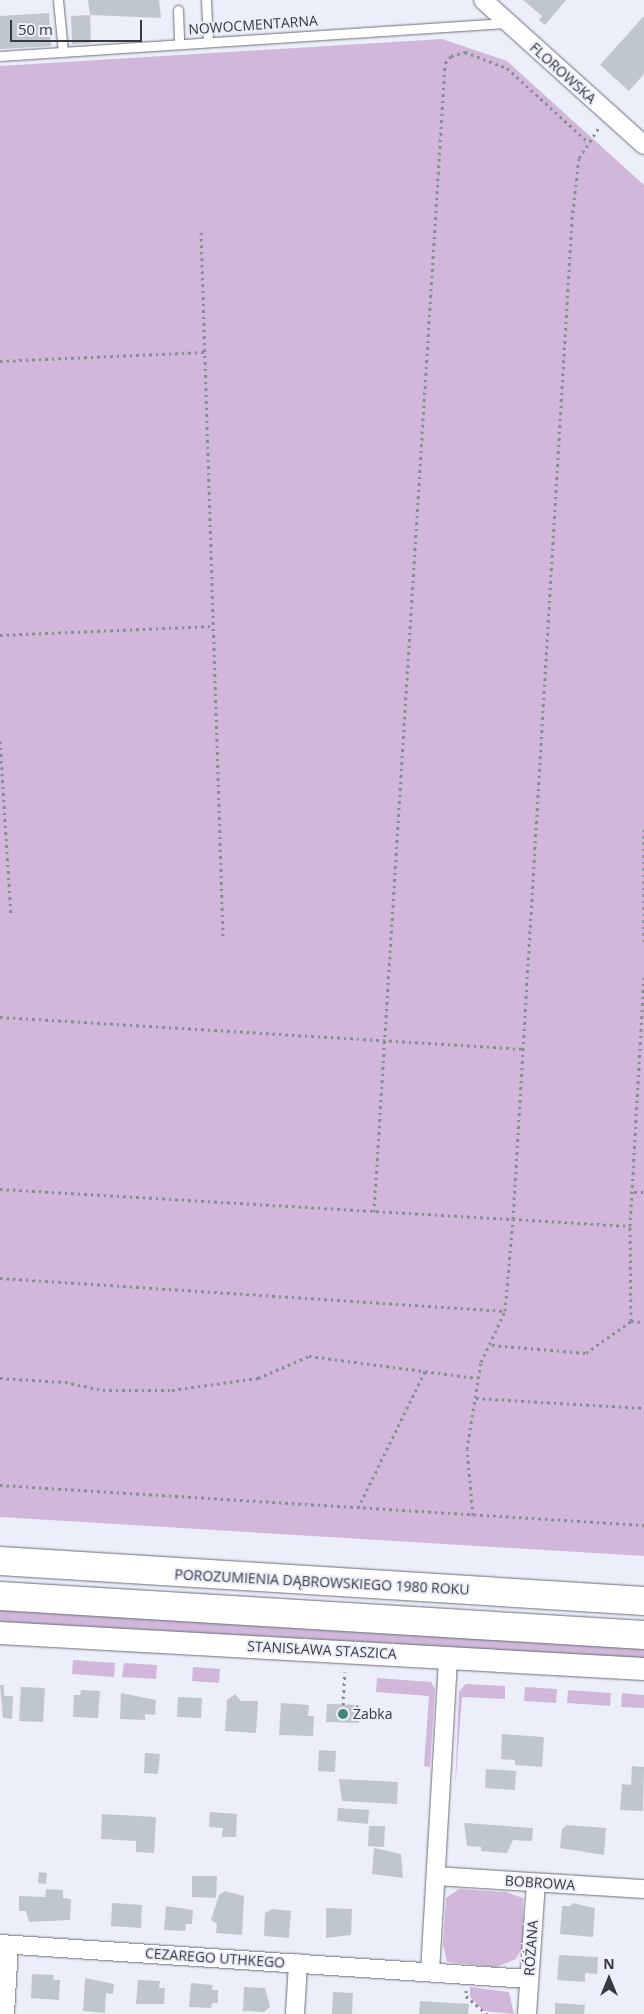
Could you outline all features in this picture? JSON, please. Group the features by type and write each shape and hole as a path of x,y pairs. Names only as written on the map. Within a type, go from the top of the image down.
{"main road":[{"name":"POROZUMIENIA DĄBROWSKIEGO 1980 ROKU","path":"0,1561 644,1601"},
{"path":"0,1596 644,1635"}],"street":[{"name":"FLOROWSKA","path":"483,0 608,114 641,136"},
{"name":"STANISŁAWA STASZICA","path":"0,1633 644,1669"},
{"path":"430,1972 448,1658"},
{"name":"BOBROWA","path":"436,1876 644,1889"},
{"name":"RÓŻANA","path":"527,2014 536,1883"},
{"path":"4,2014 5,1945"},
{"name":"CEZAREGO UTHKEGO","path":"5,1945 529,1979"},
{"path":"295,2014 298,1963"}],"lane":[{"path":"58,0 63,52"},
{"path":"206,0 208,42"},
{"path":"178,10 180,44"},
{"name":"NOWOCMENTARNA","path":"0,56 508,23"}],"path":[{"path":"374,1212 383,1040 445,63 451,56 465,52 507,68 587,141"},
{"path":"473,1515 468,1449 476,1398 477,1378 505,1312 513,1219 572,219 579,158 587,141 608,114"},
{"path":"201,232 223,936"},
{"path":"0,361 205,352"},
{"path":"0,635 214,626"},
{"path":"0,741 11,915"},
{"path":"0,819 6,818"},
{"path":"644,829 644,944"},
{"path":"631,1322 630,1226 642,1081 644,977"},
{"path":"0,1017 524,1049"},
{"path":"0,1189 630,1226"},
{"path":"634,1192 644,1192"},
{"path":"0,1278 505,1312"},
{"path":"492,1345 586,1353 631,1322 644,1322"},
{"path":"0,1378 65,1382 103,1390 172,1390 258,1378 309,1356 477,1378"},
{"path":"358,1508 425,1371"},
{"path":"476,1398 644,1408"},
{"path":"0,1485 644,1525"},
{"path":"343,1705 345,1672"},
{"path":"468,1975 466,1996 487,2014"}],"shaded area":[{"path":"442,39 507,61 644,185 644,1556 0,1517 0,66"},
{"path":"0,1608 644,1646 644,1660 0,1623"},
{"path":"73,1660 115,1663 114,1677 72,1674"},
{"path":"124,1663 157,1665 156,1679 122,1677"},
{"path":"193,1667 220,1669 219,1683 192,1681"},
{"path":"377,1678 431,1682 435,1689 430,1767 424,1766 429,1696 376,1692"},
{"path":"466,1684 505,1686 505,1699 462,1697 455,1790 459,1691"},
{"path":"525,1687 557,1689 556,1703 524,1701"},
{"path":"568,1690 611,1693 610,1706 567,1703"},
{"path":"622,1693 644,1695 644,1708 621,1707"},
{"path":"459,1889 506,1892 523,1898 524,1944 516,1959 496,1967 447,1962 443,1944 446,1898"},
{"path":"470,1987 509,1992 514,2014 484,2011 470,1997"}],"building":[{"path":"88,0 159,0 161,18 90,15"},
{"path":"523,0 566,0 545,25 539,20 542,16"},
{"path":"49,13 51,46 0,49 0,16"},
{"path":"90,15 91,43 72,44 71,16"},
{"path":"644,16 644,74 629,91 600,65"},
{"path":"0,1685 4,1685 4,1696 13,1696 12,1719 3,1718"},
{"path":"21,1687 45,1688 43,1722 19,1721"},
{"path":"81,1690 100,1691 98,1718 73,1717 74,1695 80,1695"},
{"path":"121,1693 156,1700 155,1715 145,1714 145,1720 120,1719"},
{"path":"235,1694 241,1701 258,1701 256,1733 225,1731 227,1700"},
{"path":"178,1697 202,1698 201,1718 177,1717"},
{"path":"281,1703 309,1705 308,1716 314,1716 313,1736 279,1735"},
{"name":"Żabka","path":"327,1704 360,1705 359,1723 326,1722"},
{"path":"502,1734 544,1737 542,1767 515,1765 515,1760 501,1759"},
{"path":"319,1750 336,1751 335,1772 318,1771"},
{"path":"145,1753 160,1754 158,1774 144,1773"},
{"path":"632,1766 644,1767 643,1811 620,1810 622,1784 631,1785"},
{"path":"486,1769 516,1771 515,1790 485,1788"},
{"path":"339,1779 398,1782 397,1804 342,1801"},
{"path":"338,1808 369,1810 368,1824 337,1821"},
{"path":"210,1812 237,1814 236,1837 222,1837 223,1828 209,1827"},
{"path":"102,1814 156,1817 154,1853 136,1852 136,1841 101,1839"},
{"path":"464,1823 533,1828 532,1841 513,1840 507,1853 481,1851 481,1847 467,1846"},
{"path":"567,1825 606,1828 604,1855 560,1848 562,1829"},
{"path":"369,1826 385,1826 384,1847 368,1846"},
{"path":"374,1848 401,1854 403,1878 372,1874"},
{"path":"39,1872 47,1873 46,1884 38,1883"},
{"path":"192,1876 217,1876 216,1898 192,1897"},
{"path":"46,1889 63,1890 63,1898 71,1899 70,1920 29,1922 26,1911 19,1911 19,1896 45,1897"},
{"path":"225,1891 244,1896 242,1935 216,1933 217,1924 211,1920 219,1895"},
{"path":"112,1903 142,1905 141,1928 111,1926"},
{"path":"572,1903 595,1908 593,1937 560,1934 562,1906 571,1906"},
{"path":"166,1906 193,1910 192,1924 186,1924 185,1931 164,1930"},
{"path":"326,1908 352,1909 351,1935 326,1938"},
{"path":"272,1909 291,1911 289,1938 264,1936 265,1913"},
{"path":"559,1955 598,1957 597,1974 585,1973 585,1982 557,1980"},
{"path":"32,1974 54,1975 53,1980 60,1980 59,2000 31,1998"},
{"path":"85,1978 114,1984 113,1994 106,1993 105,2013 83,2011"},
{"path":"138,1980 160,1981 159,1988 165,1988 164,2004 136,2004"},
{"path":"191,1983 213,1985 212,1990 218,1990 218,2003 212,2003 211,2008 189,2007"},
{"path":"244,1987 265,1988 270,2007 264,2012 243,2011"},
{"path":"333,1992 353,1993 352,2014 332,2014"},
{"path":"420,2001 469,2004 468,2014 419,2014"},
{"path":"555,2003 585,2005 584,2014 555,2014"}],"place":[{"name":"Żabka","path":"343,1714"}]}
